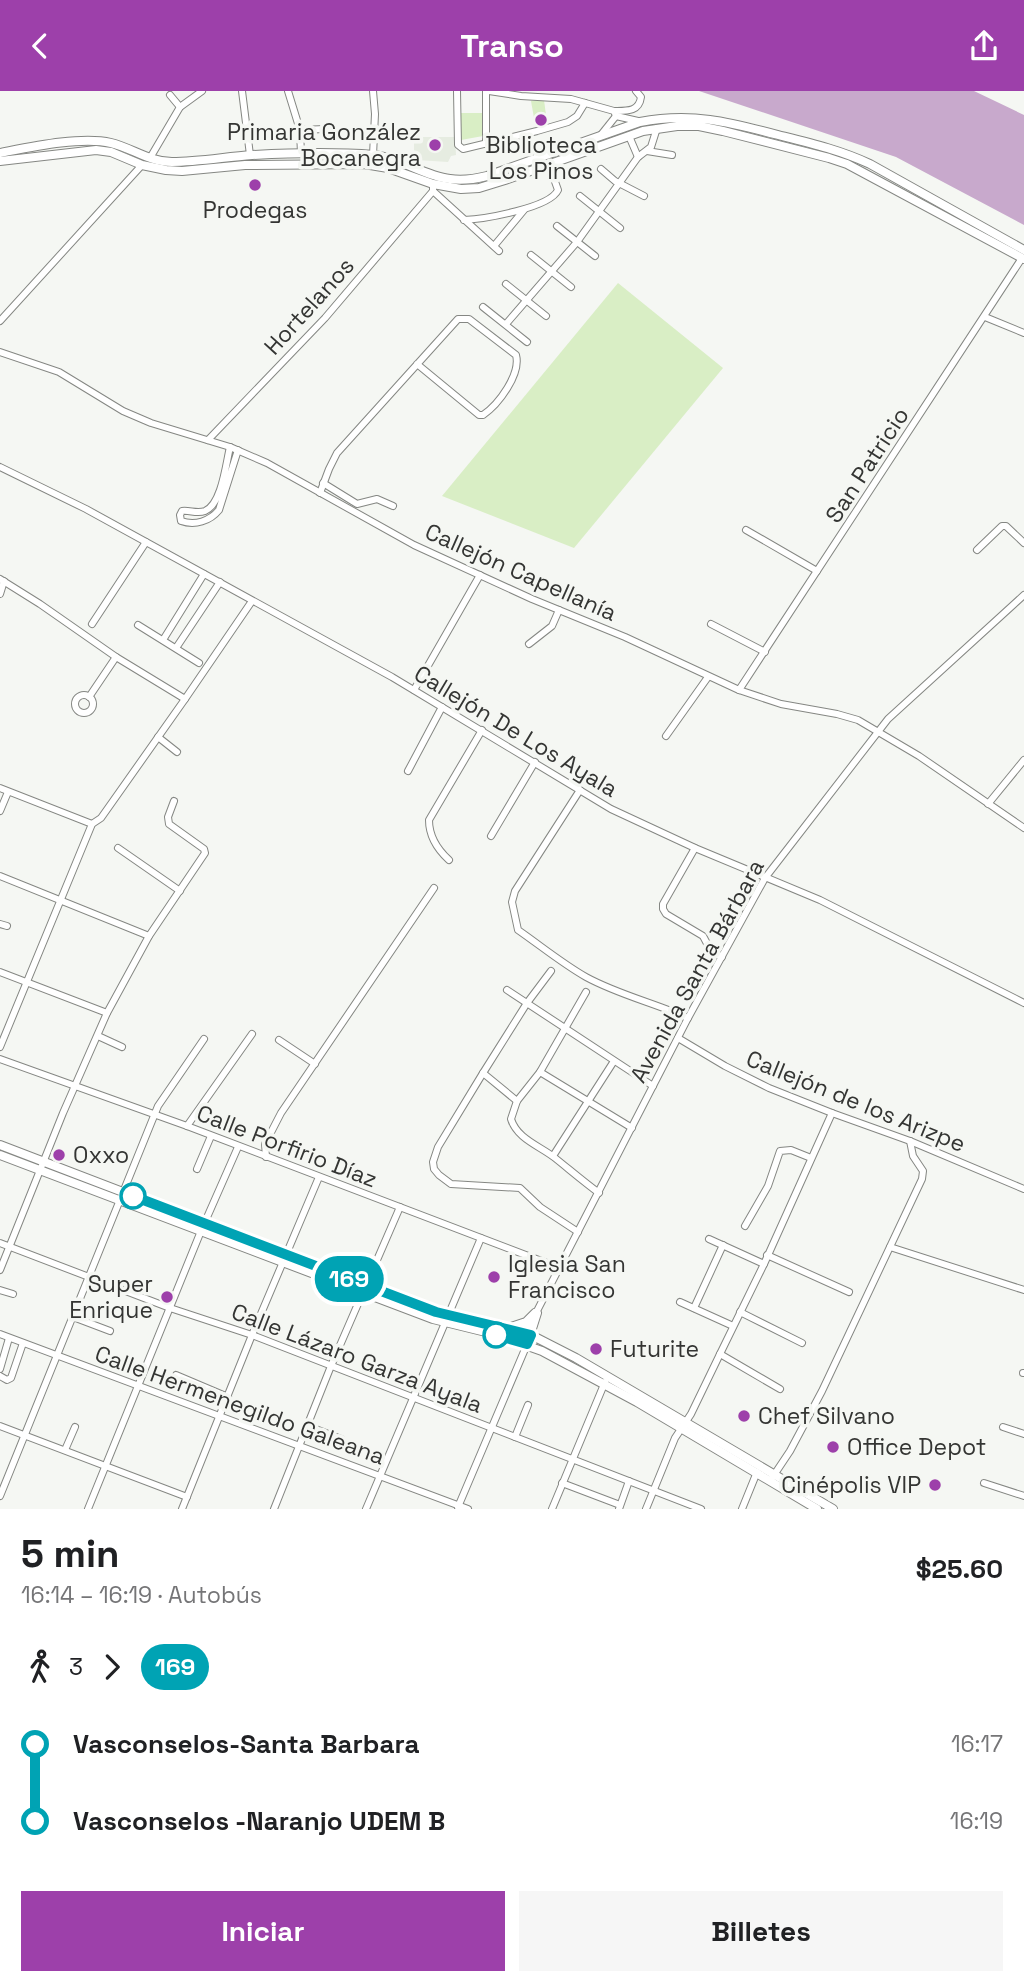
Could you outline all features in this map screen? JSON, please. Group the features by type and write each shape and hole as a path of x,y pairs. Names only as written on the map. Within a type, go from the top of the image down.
{"main road":[{"path":"0,153 72,142 103,142 171,162 250,155 373,155 393,159 451,180 470,180 640,122 662,117 701,117 832,148 870,164 1023,255"},
{"path":"0,161 96,150 111,152 158,169 182,171 246,165 365,164 388,167 433,188 471,189 657,128 699,126 829,158 867,174 1023,255"},
{"path":"0,1145 42,1166 364,1289 445,1319 524,1343 606,1380"},
{"path":"0,1155 42,1166"},
{"path":"508,1328 526,1321 537,1311"},
{"path":"445,1319 508,1328 528,1334 576,1358 606,1380 758,1470 833,1509"},
{"path":"772,1478 817,1509"}],"street":[{"path":"150,158 180,107 202,91"},
{"path":"242,91 250,155"},
{"path":"288,91 300,130 301,154"},
{"path":"373,91 373,155"},
{"path":"457,91 458,145 461,149 568,122 577,116 585,103"},
{"path":"486,144 488,91 521,96 538,93 571,99 640,122"},
{"path":"600,136 615,113 633,110 639,106 641,97 636,91"},
{"path":"170,95 180,107"},
{"path":"506,324 577,242 638,157 648,151 654,142 657,128"},
{"path":"300,130 325,129"},
{"path":"629,136 638,157"},
{"path":"648,151 672,155"},
{"path":"0,321 142,165"},
{"path":"464,220 494,217 552,198 557,193 558,186 549,165"},
{"path":"601,169 615,181 644,196"},
{"path":"433,188 496,249 526,208"},
{"name":"Hortelanos","path":"208,440 325,318 433,188"},
{"path":"580,196 620,227"},
{"path":"557,226 595,256"},
{"path":"531,255 571,287"},
{"name":"San Patricio","path":"739,690 1023,255"},
{"path":"506,284 546,316"},
{"path":"483,307 527,342"},
{"path":"985,317 1024,333"},
{"path":"320,493 337,453 417,364 458,319 468,319 516,355 518,363 512,381 487,414 483,415 470,408 417,364"},
{"name":"Callejón Capellanía","path":"0,352 59,372 123,411 163,428 230,447 267,463 414,545 625,637 708,677 781,703 849,716 930,763 1024,828"},
{"path":"230,447 228,471 222,505 215,515 201,521 181,521 182,511 199,512 213,505 228,471 238,450"},
{"name":"Callejón De Los Ayala","path":"0,467 48,489 414,690 620,814 820,900 1024,1003"},
{"path":"323,484 357,504 377,499 393,506"},
{"path":"977,550 1002,526 1006,526 1024,543"},
{"path":"746,530 817,571"},
{"path":"92,624 146,542"},
{"path":"163,640 204,574"},
{"path":"414,690 480,575"},
{"path":"0,594 2,580 116,657 185,699"},
{"path":"176,647 220,582"},
{"name":"Avenida Santa Bárbara","path":"458,1507 537,1311 688,1018 765,878 879,731 901,707 1024,595"},
{"path":"0,1047 92,824 101,818 252,601"},
{"path":"529,644 552,626 559,610"},
{"path":"711,624 765,652"},
{"path":"138,625 199,663"},
{"path":"89,697 116,657"},
{"path":"666,736 708,677"},
{"path":"408,771 442,707"},
{"path":"449,860 434,843 429,820 482,730"},
{"path":"158,737 177,752"},
{"path":"988,804 1024,760"},
{"path":"491,836 535,762"},
{"path":"0,788 92,824"},
{"path":"580,790 515,891 512,902 518,930 586,977 640,1001 655,1004 688,1018"},
{"path":"0,811 8,792"},
{"path":"0,1270 107,1013 149,936 205,851 169,824 168,817 174,801"},
{"path":"118,848 180,891"},
{"path":"695,848 663,904 663,909 666,915 703,936 711,951 722,957"},
{"path":"0,876 149,936"},
{"path":"266,1157 265,1144 273,1127 434,888"},
{"path":"551,971 527,1003 438,1147 434,1155 434,1169 444,1181 451,1184 520,1188 540,1207 578,1232"},
{"path":"0,972 107,1013"},
{"path":"507,990 653,1086"},
{"path":"586,992 540,1072 517,1101 511,1115 513,1126 534,1145 553,1156 598,1193"},
{"path":"187,1126 252,1034"},
{"path":"98,1036 122,1047"},
{"name":"Callejón de los Arizpe","path":"678,1038 742,1075 1024,1189"},
{"path":"0,1496 158,1106 204,1039"},
{"path":"279,1040 315,1063"},
{"name":"Calle Porfirio Díaz","path":"0,1059 187,1126 560,1268"},
{"path":"553,1156 614,1061"},
{"path":"540,1072 632,1128"},
{"path":"483,1073 517,1101"},
{"path":"646,1509 683,1425 764,1264 832,1113"},
{"path":"197,1170 211,1136"},
{"path":"772,1478 790,1451 822,1391 923,1176 922,1168 913,1156 910,1141"},
{"path":"88,1509 238,1147"},
{"path":"745,1226 768,1186 780,1151 791,1150 811,1158"},
{"path":"182,1509 319,1177"},
{"path":"274,1509 331,1366 400,1207"},
{"path":"366,1509 481,1238"},
{"path":"709,1239 764,1264"},
{"name":"Calle Lázaro Garza Ayala","path":"0,1243 170,1308 252,1335 701,1509"},
{"path":"694,1308 723,1245"},
{"path":"890,1247 1024,1290"},
{"path":"767,1255 849,1292"},
{"path":"0,1290 13,1294"},
{"path":"680,1302 733,1327"},
{"path":"740,1312 802,1343"},
{"path":"73,1317 110,1331"},
{"name":"Calle Hermenegildo Galeana","path":"0,1335 468,1509"},
{"path":"0,1369 9,1338"},
{"path":"0,1376 7,1380 12,1378 23,1343"},
{"path":"720,1354 780,1389"},
{"path":"176,1375 228,1397"},
{"path":"552,1509 606,1380"},
{"path":"515,1437 528,1405"},
{"path":"0,1426 187,1497"},
{"path":"308,1426 341,1439"},
{"path":"65,1450 75,1427"},
{"path":"1003,1427 1024,1434"},
{"path":"741,1509 758,1470"},
{"path":"562,1483 620,1507 629,1481"},
{"path":"985,1483 1024,1496"}],"shaded area":[{"path":"699,91 974,91 1024,115 1024,225 896,157"},
{"name":"Primaria González Bocanegra","path":"414,137 455,137 456,155 451,156 448,162 417,160"}],"green space":[{"path":"544,100 546,115 534,118 531,101"},
{"path":"459,113 482,113 483,136 461,140"},
{"path":"618,283 723,368 574,548 442,496"}],"bus line":[{"name":"169","path":"133,1196 436,1312 531,1335 527,1344 496,1335"}],"place":[{"name":"Biblioteca Los Pinos","path":"541,120"},
{"name":"Primaria González Bocanegra","path":"435,145"},
{"name":"Prodegas","path":"255,185"},
{"name":"Oxxo","path":"59,1155"},
{"name":"Iglesia San Francisco","path":"494,1277"},
{"name":"Super Enrique","path":"167,1297"},
{"name":"Futurite","path":"596,1349"},
{"name":"Chef Silvano","path":"744,1416"},
{"name":"Office Depot","path":"833,1447"},
{"name":"Cinépolis VIP","path":"935,1485"}]}
